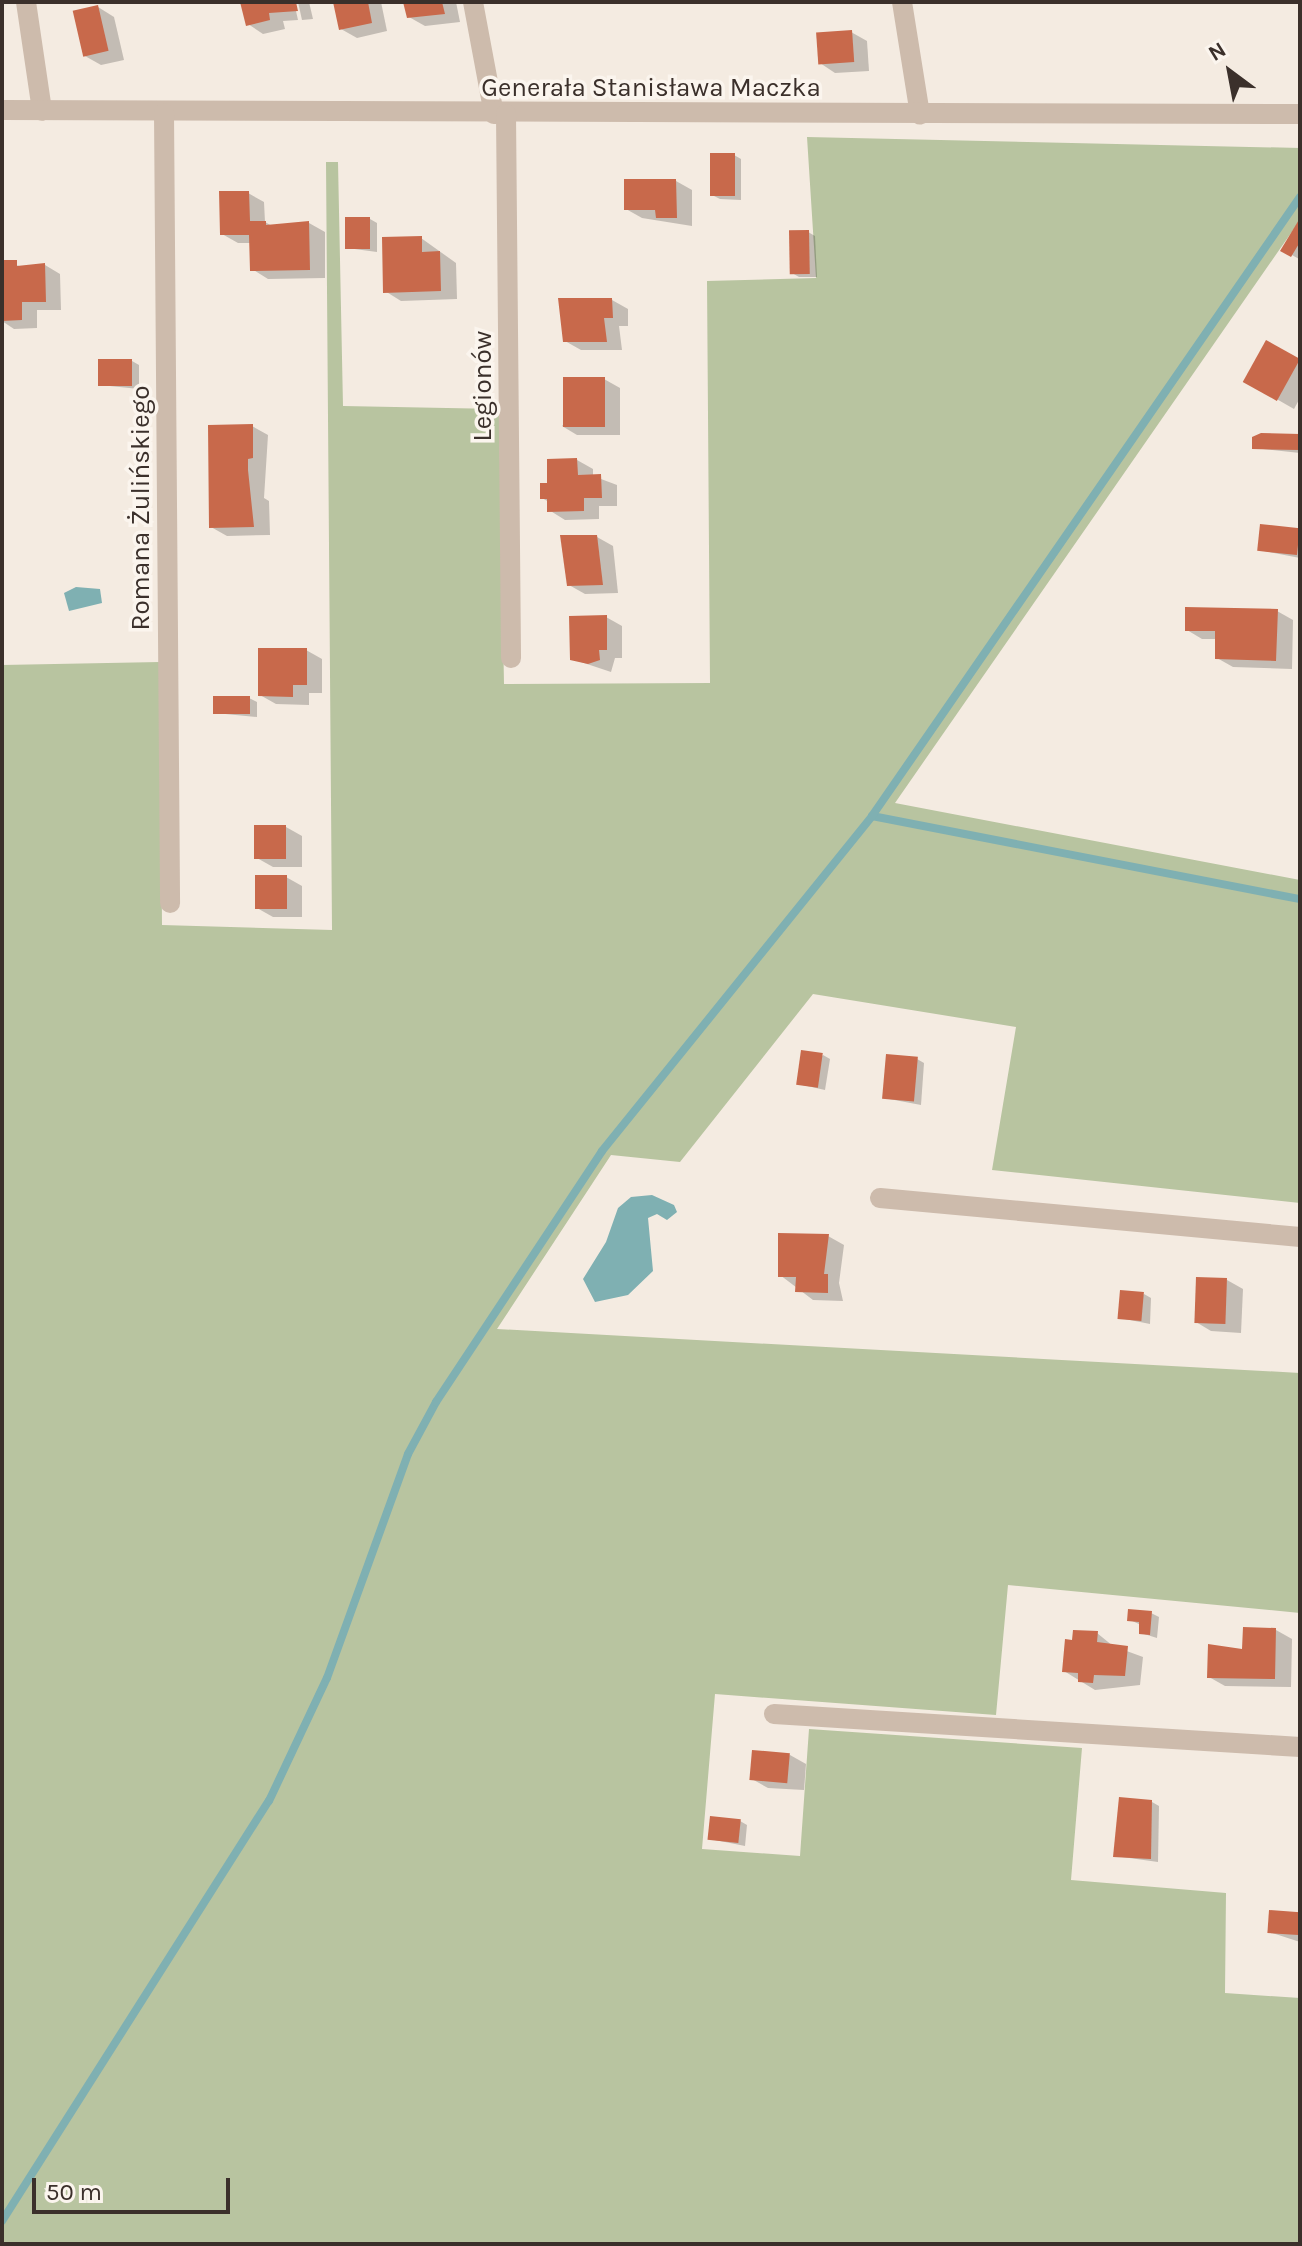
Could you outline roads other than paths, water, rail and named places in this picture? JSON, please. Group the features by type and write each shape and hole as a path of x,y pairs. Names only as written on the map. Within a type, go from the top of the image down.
{"street":[{"path":"26,2 42,111"},
{"name":"Legionów","path":"473,2 500,114 511,658"},
{"path":"902,2 920,115"},
{"name":"Generała Stanisława Maczka","path":"2,110 164,113 1300,114"},
{"name":"Romana Żulińskiego","path":"164,113 170,903"},
{"path":"880,1198 1300,1237"},
{"path":"774,1714 983,1723 1300,1747"}],"water":[{"path":"76,587 100,589 102,603 69,611 64,593"},
{"path":"652,1195 674,1205 677,1212 667,1220 657,1214 648,1218 653,1271 628,1295 595,1302 583,1279 606,1242 618,1208 631,1197"}],"waterway":[{"path":"2,2221 269,1801 327,1678 408,1454 436,1402 602,1151 872,816 1300,197"},
{"path":"872,816 1300,899"}]}
